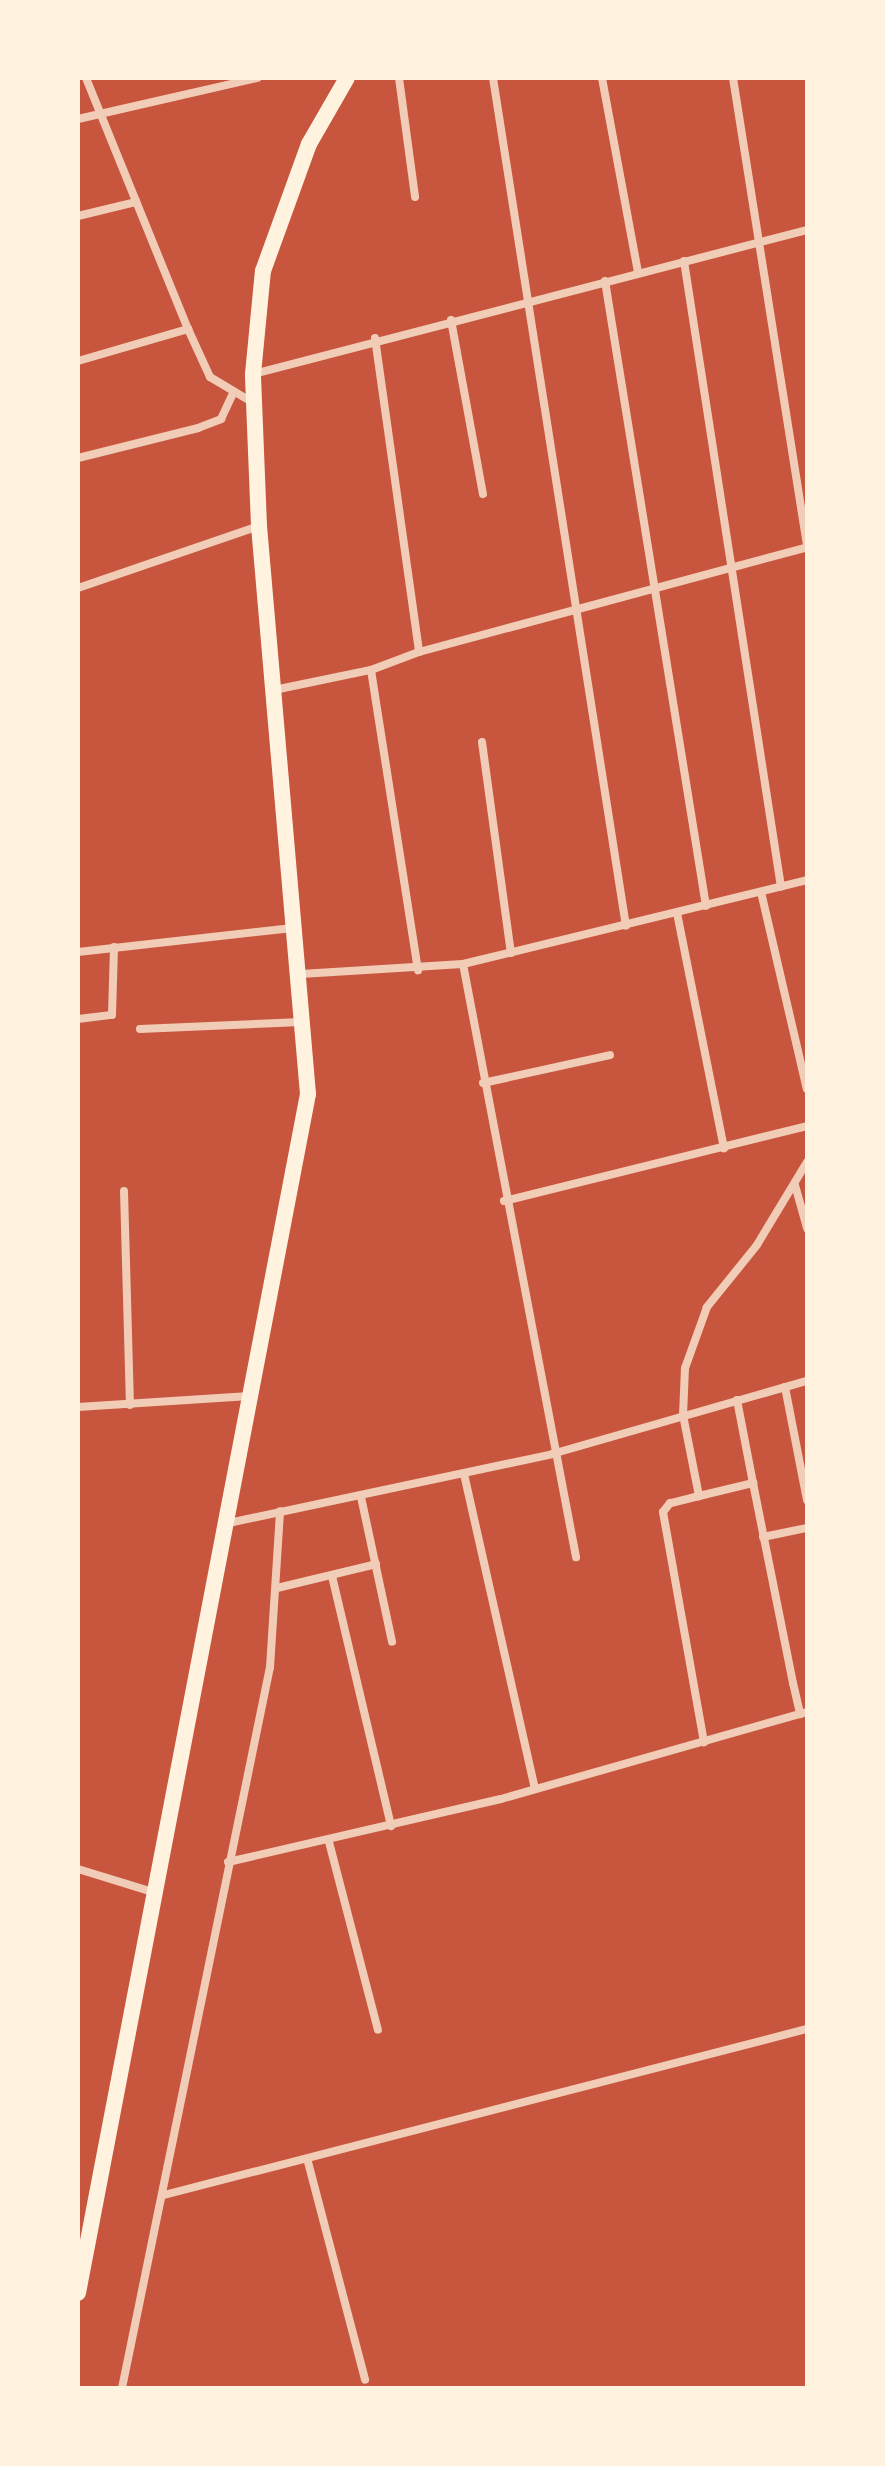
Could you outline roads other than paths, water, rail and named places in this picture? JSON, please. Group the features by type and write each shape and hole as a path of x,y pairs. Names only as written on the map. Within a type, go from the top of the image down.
{"main road":[{"path":"78,2293 157,1894 224,1525 255,1396 306,1109 306,1021 259,526 253,374 263,271 309,144 347,78"}],"street":[{"path":"86,78 210,377 232,395 252,402"},
{"path":"209,78 213,89"},
{"path":"78,119 257,78"},
{"path":"399,78 415,197"},
{"path":"493,78 626,926"},
{"path":"602,78 638,273"},
{"path":"274,690 371,670 419,652 655,591 807,546 733,78"},
{"path":"78,216 136,202"},
{"path":"253,374 375,338 807,230"},
{"path":"684,261 728,567 781,887"},
{"path":"605,281 706,906"},
{"path":"451,320 483,494"},
{"path":"78,361 188,329"},
{"path":"375,338 419,652"},
{"path":"78,458 209,424 226,413 232,395"},
{"path":"78,588 259,526"},
{"path":"371,670 418,970"},
{"path":"482,742 511,953"},
{"path":"301,974 418,970 463,964 807,880"},
{"path":"761,892 807,1089"},
{"path":"677,913 724,1148"},
{"path":"78,952 298,927"},
{"path":"78,1019 112,1015 114,947"},
{"path":"463,964 552,1454 576,1557"},
{"path":"140,1029 306,1021"},
{"path":"483,1083 610,1055"},
{"path":"504,1201 807,1126"},
{"path":"699,1496 683,1415 685,1368 707,1307 795,1185 807,1162"},
{"path":"795,1185 807,1228"},
{"path":"124,1191 130,1405"},
{"path":"224,1525 552,1454 807,1381"},
{"path":"785,1387 807,1500"},
{"path":"78,1407 255,1396"},
{"path":"228,1862 329,1842 535,1789 804,1713 763,1537 737,1400"},
{"path":"464,1474 535,1789"},
{"path":"704,1742 663,1512 699,1496 753,1483"},
{"path":"361,1497 392,1642"},
{"path":"122,2388 270,1667 280,1511"},
{"path":"763,1537 807,1528"},
{"path":"277,1588 376,1564"},
{"path":"332,1576 391,1826"},
{"path":"329,1842 378,2030"},
{"path":"78,1869 157,1894"},
{"path":"164,2195 308,2162 807,2029"},
{"path":"308,2162 365,2380"}]}
